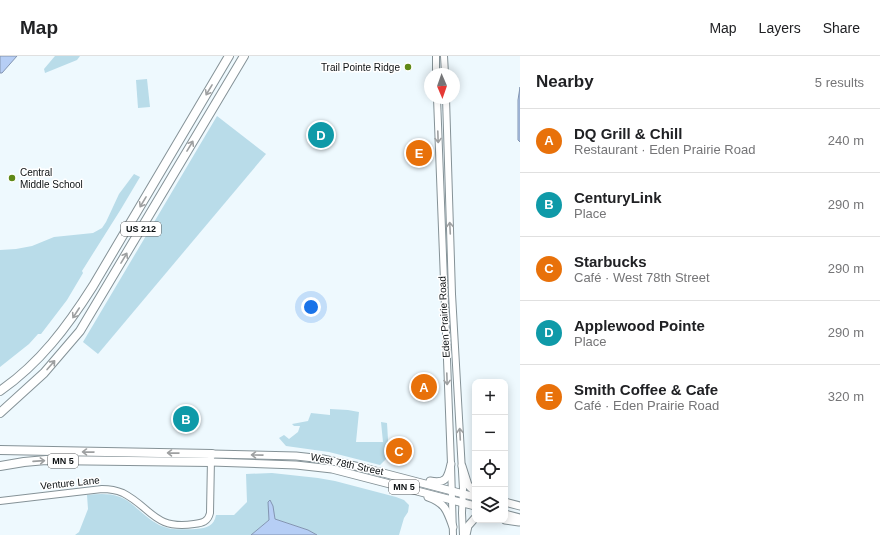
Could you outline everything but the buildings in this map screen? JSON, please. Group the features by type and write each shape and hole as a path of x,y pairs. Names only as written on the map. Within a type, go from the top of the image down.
{"highway":[{"name":"US 212","path":"0,391 39,359 56,340 73,317 97,280 229,56"},
{"name":"US 212","path":"0,410 44,373 80,332 244,56"},
{"path":"0,413 23,392"},
{"name":"MN 5","path":"0,450 212,458"},
{"name":"MN 5","path":"0,466 46,460 212,458"}],"main road":[{"path":"436,56 436,68"},
{"path":"444,56 445,68"},
{"name":"Eden Prairie Road","path":"437,104 452,464 453,535"},
{"name":"Eden Prairie Road","path":"446,104 452,294 462,466 462,503 465,535"},
{"name":"West 78th Street","path":"212,458 296,456 364,468 472,496"},
{"name":"West 78th Street","path":"212,458 296,464 332,469 472,505"},
{"name":"Venture Lane","path":"0,501 110,489 128,496 150,514 162,521 176,525 202,523 207,520 210,513 212,458"},
{"path":"399,477 441,482 449,476 452,464"},
{"path":"462,466 468,484 472,489"},
{"path":"357,475 387,486 436,500 446,508 453,527"},
{"path":"508,503 520,506"},
{"path":"508,507 520,509"},
{"path":"508,515 520,518"},
{"path":"465,535 472,520"},
{"path":"508,520 520,522"}],"shaded area":[{"path":"0,56 17,56 2,73 0,73"},
{"path":"55,56 80,56 77,60 45,73 44,69"},
{"path":"147,79 150,107 138,108 136,80"},
{"path":"520,87 520,142 518,140 518,100"},
{"path":"217,116 266,154 98,354 83,342"},
{"path":"134,174 140,177 82,271 83,273 67,300 41,334 38,334 29,344 0,367 0,250 32,246 54,237 93,233 102,228 119,194"},
{"path":"330,409 359,412 356,442 383,442 381,422 387,423 389,456 380,465 329,452 286,446 279,438 284,435 289,439 298,432 300,426 294,426 292,424 308,421 311,413 330,415"},
{"path":"272,473 335,481 396,497 404,500 409,505 408,512 404,518 399,535 317,535 308,530 275,519 274,513 269,509 269,520 251,535 75,535 79,532 88,509 87,495 108,494 120,497 131,503 154,522 166,528 200,529 212,524 216,515 234,515 247,502 246,474"},
{"path":"270,500 273,506 275,519 308,530 317,535 251,535 269,520 268,502"}],"place":[{"name":"Trail Pointe Ridge","path":"408,67"},
{"name":"Applewood Pointe","path":"321,135"},
{"name":"Smith Coffee & Cafe","path":"419,153"},
{"name":"Central Middle School","path":"12,178"},
{"name":"DQ Grill & Chill","path":"424,387"},
{"name":"CenturyLink","path":"186,419"},
{"name":"Starbucks","path":"399,451"}]}
